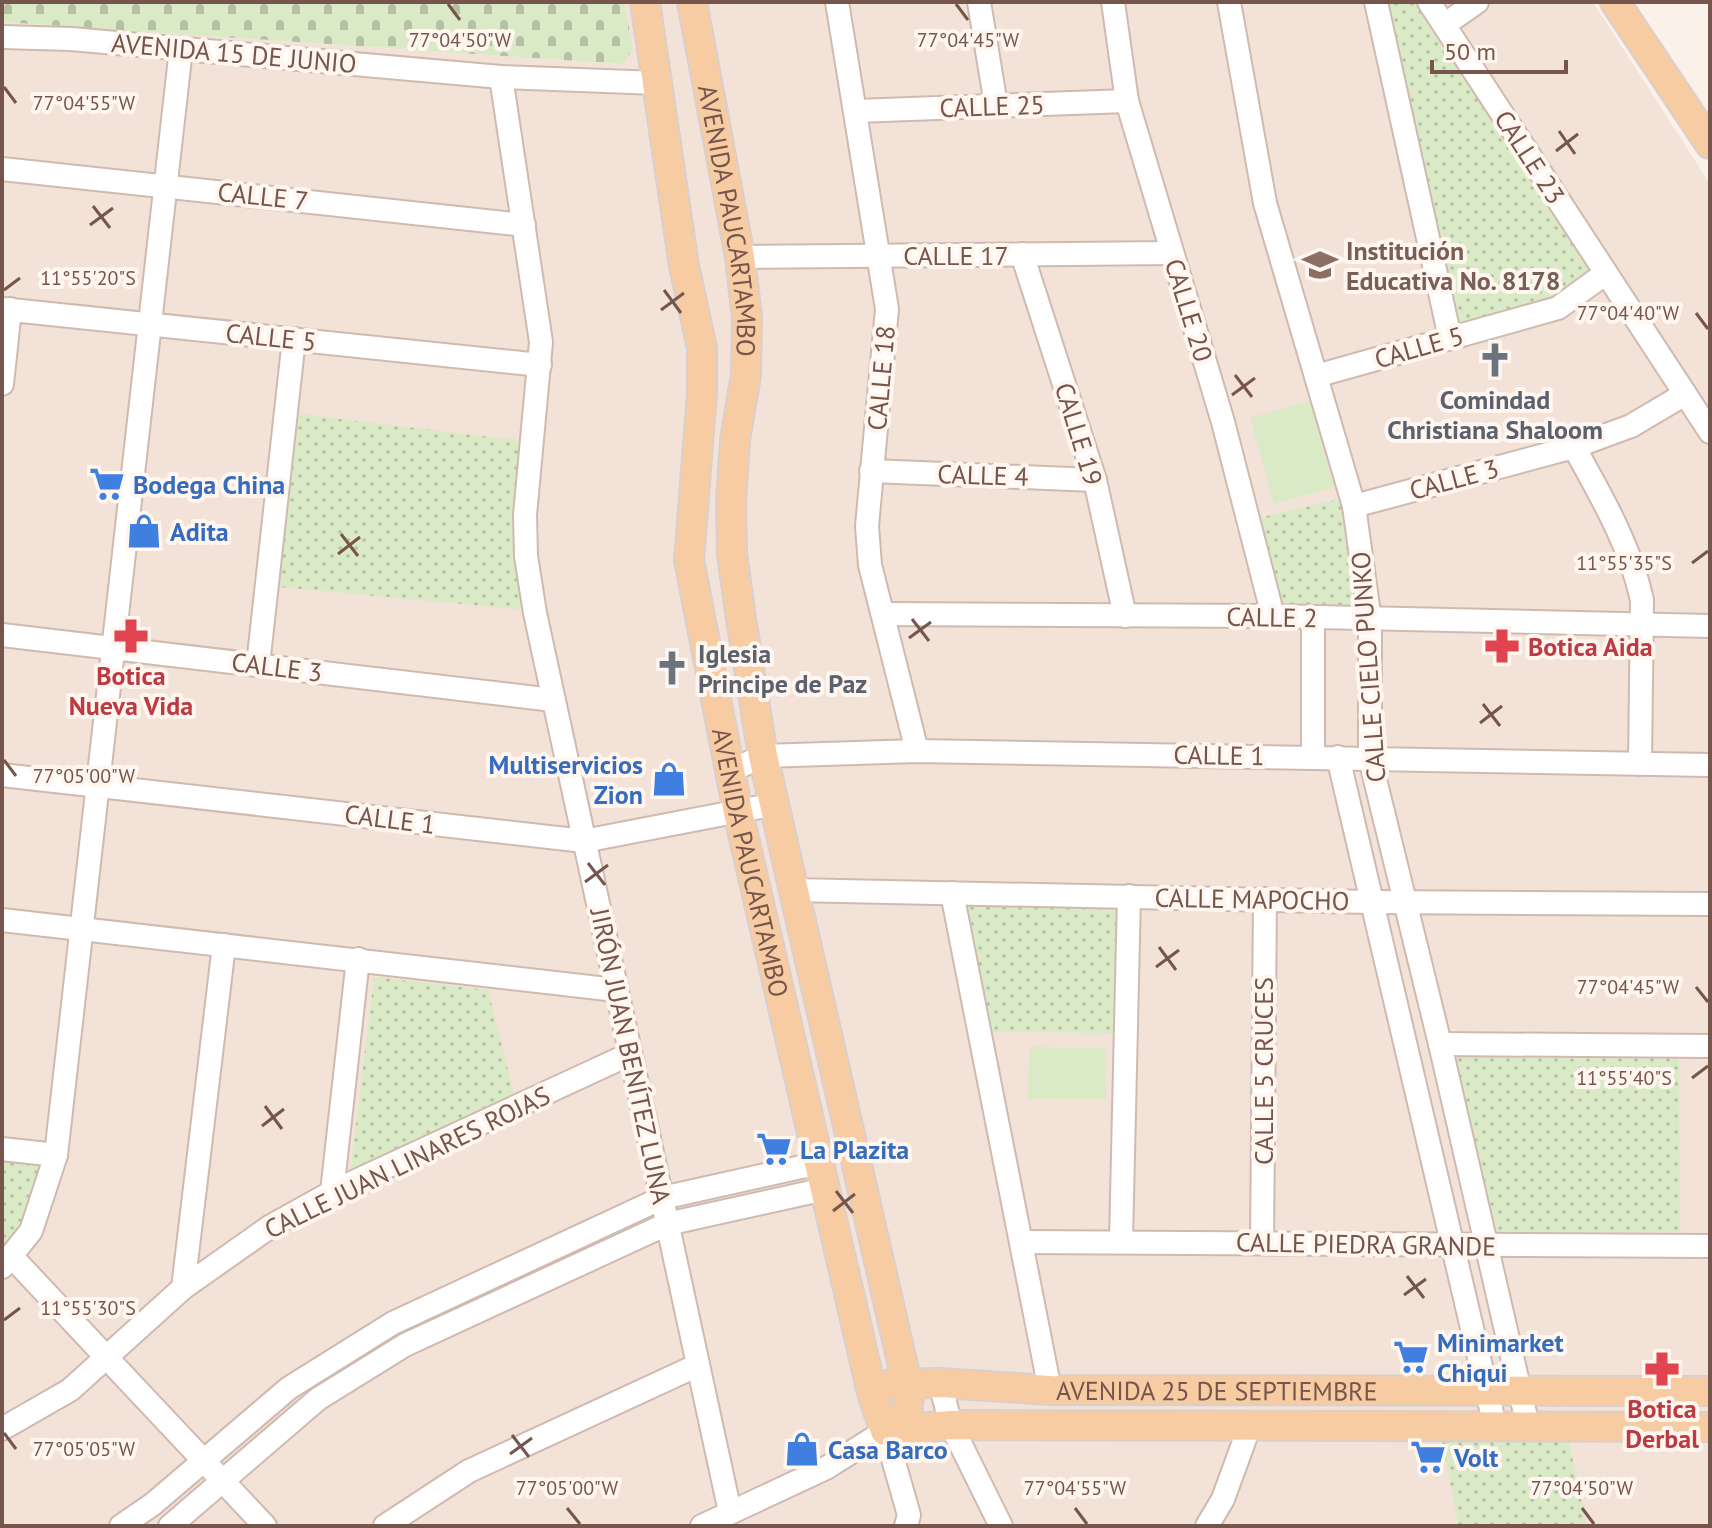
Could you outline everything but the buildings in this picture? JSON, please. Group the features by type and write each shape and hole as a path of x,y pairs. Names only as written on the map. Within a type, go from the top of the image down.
{"main road":[{"name":"AVENIDA PAUCARTAMBO","path":"645,2 684,266 702,348 702,393 689,560 738,812 872,1393 895,1430"},
{"path":"657,83 664,47 666,2"},
{"name":"AVENIDA PAUCARTAMBO","path":"692,2 740,257 747,318 746,375 735,440 732,553 763,756 907,1383 909,1397 895,1430"},
{"path":"1615,2 1710,144"},
{"name":"AVENIDA 25 DE SEPTIEMBRE","path":"872,1393 891,1384 907,1383 1050,1390 1710,1391"},
{"name":"AVENIDA 25 DE SEPTIEMBRE","path":"895,1430 951,1425 1710,1427"}],"street":[{"name":"CALLE 18","path":"837,2 887,309 871,471 868,539 917,751"},
{"path":"979,2 996,105"},
{"name":"CALLE 20","path":"1113,2 1127,101 1223,422 1273,616"},
{"name":"CALLE CIELO PUNKO","path":"1229,2 1265,203 1354,506 1370,621 1370,759 1440,1044 1528,1426"},
{"path":"1376,2 1450,338"},
{"name":"CALLE 23","path":"1429,2 1710,432"},
{"path":"1444,25 1477,2"},
{"name":"AVENIDA 15 DE JUNIO","path":"2,37 501,77 657,83"},
{"path":"181,49 56,1155 31,1231 7,1262 107,1358 265,1526"},
{"name":"JIRÓN JUAN BENÍTEZ LUNA","path":"501,77 541,342 525,536 553,700 730,1512"},
{"name":"CALLE 25","path":"856,111 1127,101"},
{"name":"CALLE 7","path":"2,169 524,225"},
{"name":"CALLE 17","path":"740,257 1172,253"},
{"name":"CALLE 19","path":"1022,254 1095,480 1125,616"},
{"name":"CALLE 5","path":"1316,376 1558,308 1606,273"},
{"path":"2,384 6,309"},
{"name":"CALLE 5","path":"6,309 540,365"},
{"path":"258,665 294,339"},
{"name":"CALLE 3","path":"1354,506 1574,447 1631,426 1685,394"},
{"path":"1574,447 1616,526 1637,576 1642,625 1640,764"},
{"name":"CALLE 4","path":"871,471 1095,480"},
{"name":"CALLE 2","path":"883,614 1273,616 1370,621 1710,626"},
{"path":"1313,618 1313,756"},
{"name":"CALLE 3","path":"2,635 553,700"},
{"name":"CALLE 1","path":"730,771 763,756 917,751 1710,765"},
{"name":"CALLE CIELO PUNKO","path":"1338,757 1495,1426"},
{"name":"CALLE 1","path":"2,775 584,841 776,804"},
{"name":"CALLE MAPOCHO","path":"793,890 1372,902 1710,904"},
{"path":"952,893 1050,1390"},
{"path":"1121,1241 1129,896"},
{"name":"CALLE 5 CRUCES","path":"1262,1243 1265,899"},
{"path":"2,920 616,990"},
{"path":"183,1288 224,945"},
{"path":"332,1192 358,959"},
{"path":"1440,1044 1710,1046"},
{"name":"CALLE JUAN LINARES ROJAS","path":"2,1429 70,1390 183,1288 245,1242 332,1192 630,1054"},
{"path":"2,1149 56,1155"},
{"path":"121,1526 277,1397 360,1341 662,1198 822,1176"},
{"path":"170,1526 318,1399 376,1362 438,1329 667,1224 822,1176"},
{"name":"CALLE PIEDRA GRANDE","path":"1023,1242 1710,1246"},
{"path":"385,1526 469,1471 698,1365"},
{"path":"940,1383 951,1425 1001,1526"},
{"path":"1207,1526 1223,1499 1250,1425"},
{"path":"702,1526 836,1463 895,1430 909,1515 906,1526"}],"shaded area":[{"path":"624,2 1593,2 1710,184 1710,1526 2,1526 2,22 622,64 633,49"}],"green space":[{"path":"2,2 624,2 633,49 622,64 2,22"},
{"path":"1383,2 1419,2 1607,265 1554,302 1460,326"},
{"path":"1310,401 1334,487 1274,504 1250,418"},
{"path":"299,414 525,441 526,610 279,587"},
{"path":"1349,497 1371,612 1277,612 1253,519"},
{"path":"961,902 1118,906 1118,1033 984,1032"},
{"path":"374,977 488,990 514,1094 350,1172"},
{"path":"1029,1047 1105,1048 1106,1099 1028,1099"},
{"path":"1454,1054 1679,1054 1680,1232 1497,1231"},
{"path":"2,1158 38,1163 42,1168 25,1225 2,1257"},
{"path":"1568,1438 1587,1526 1459,1526 1441,1439"}],"place":[{"name":"Institución Educativa No. 8178","path":"1320,265"},
{"name":"Comindad Christiana Shaloom","path":"1495,360"},
{"name":"Bodega China","path":"107,484"},
{"name":"Adita","path":"144,531"},
{"name":"Botica Nueva Vida","path":"131,636"},
{"name":"Botica Aida","path":"1502,646"},
{"name":"Iglesia Principe de Paz","path":"672,668"},
{"name":"Multiservicios Zion","path":"669,779"},
{"name":"La Plazita","path":"774,1149"},
{"name":"Minimarket Chiqui","path":"1411,1357"},
{"name":"Botica Derbal","path":"1662,1369"},
{"name":"Casa Barco","path":"802,1449"},
{"name":"Volt","path":"1428,1457"}]}
